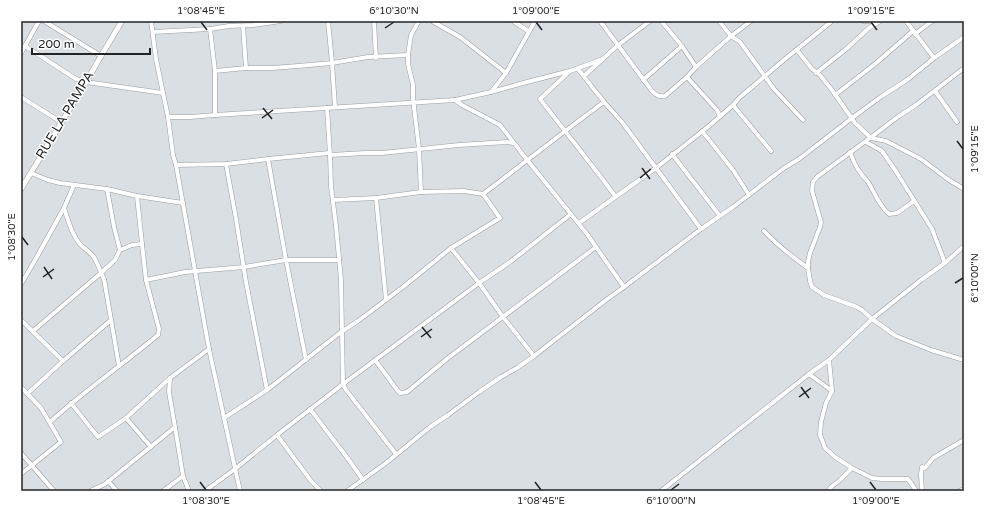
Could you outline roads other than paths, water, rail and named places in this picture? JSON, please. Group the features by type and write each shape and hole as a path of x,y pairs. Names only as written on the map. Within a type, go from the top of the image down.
{"street":[{"path":"21,53 40,21"},
{"path":"44,21 101,56"},
{"name":"RUE LA PAMPA","path":"21,189 122,21"},
{"path":"151,21 156,59 168,117 173,155 183,203 208,349 240,491"},
{"path":"153,32 210,29 229,26 254,26 281,21"},
{"path":"328,21 335,107"},
{"path":"374,21 376,58"},
{"path":"419,21 411,35 408,64 413,85 421,192"},
{"path":"432,21 460,37 506,73"},
{"path":"513,21 528,31"},
{"path":"491,92 506,73 528,31 535,21"},
{"path":"600,21 617,46 655,94 661,97 665,96 731,36 751,21"},
{"path":"584,76 617,46 650,21"},
{"path":"661,21 682,46 696,67"},
{"path":"719,21 731,36 740,42 761,70 764,77 803,120"},
{"path":"579,223 656,168 832,21"},
{"path":"863,21 880,21"},
{"path":"863,21 869,28"},
{"path":"816,72 845,50 869,28 880,21"},
{"path":"906,21 934,58"},
{"path":"835,96 914,32 932,21"},
{"path":"243,26 246,68"},
{"path":"210,29 214,71 215,114"},
{"path":"347,491 430,427 500,377 517,368 534,356 701,229 784,168 799,159 852,118 907,80 934,58 964,37"},
{"path":"25,46 76,79 86,82 163,93"},
{"path":"644,80 682,46"},
{"path":"797,50 812,69 820,75 855,123 871,138 886,141 920,159 964,189"},
{"path":"214,71 246,68 272,68 408,55"},
{"path":"168,117 190,117 215,114 455,100 578,69 603,58"},
{"path":"964,68 916,106 899,116 866,142 823,171 813,182 812,190 821,222 812,244 808,268 812,287 824,295 857,307 896,336 931,350 964,360"},
{"path":"578,69 622,122 701,229"},
{"path":"570,71 540,99 615,196"},
{"path":"687,77 717,110 720,116"},
{"path":"935,91 957,122"},
{"path":"21,97 61,122"},
{"path":"455,100 500,125 579,223 624,287"},
{"path":"482,194 528,161 565,130 604,102"},
{"path":"733,105 770,151"},
{"path":"327,108 331,186 339,260 343,384 346,390 396,454"},
{"path":"702,131 733,170 749,195"},
{"path":"176,165 226,164 330,154 507,142 513,143"},
{"path":"866,142 882,151 897,173 932,229 945,263"},
{"path":"850,152 860,172 889,214 897,213 914,201"},
{"path":"672,154 720,216"},
{"path":"268,159 306,360"},
{"path":"226,164 246,282 267,390"},
{"path":"31,173 48,180 183,203"},
{"path":"21,284 64,208 74,185"},
{"path":"107,189 120,250"},
{"path":"224,418 267,390 341,332 386,300 451,248 500,218 482,194 464,191 421,192 376,198 333,200"},
{"path":"50,422 158,335 159,329 146,280 138,196"},
{"path":"376,198 386,300"},
{"path":"64,208 68,223 74,236 93,256 104,279 119,366"},
{"path":"205,491 343,384 510,262 571,214"},
{"path":"764,231 776,245 808,268"},
{"path":"33,331 115,260 120,250 132,245 142,244"},
{"path":"661,491 828,360 872,319 945,263 964,246"},
{"path":"375,360 400,393 407,392 448,358 596,247"},
{"path":"451,248 480,283 503,317 534,356"},
{"path":"146,280 195,271 244,267 286,260 339,260"},
{"path":"21,320 63,361"},
{"path":"27,394 63,361 112,320"},
{"path":"71,404 98,437 126,418 170,378 208,349"},
{"path":"828,360 832,391 826,403 821,422 820,435 825,448 835,457 852,468 872,478 908,479 916,491"},
{"path":"809,374 832,391"},
{"path":"170,378 169,392 183,476 188,491"},
{"path":"21,387 40,408 61,442 21,474"},
{"path":"310,409 350,460 363,480"},
{"path":"126,418 151,447"},
{"path":"90,491 105,484 175,427"},
{"path":"277,435 311,481 322,491"},
{"path":"921,491 922,467 925,468 933,458 964,440"},
{"path":"21,453 54,491"},
{"path":"829,491 831,487 852,468"},
{"path":"163,491 183,476"},
{"path":"108,481 117,491"},
{"path":"913,486 921,491"},
{"path":"959,491 964,489"}]}
